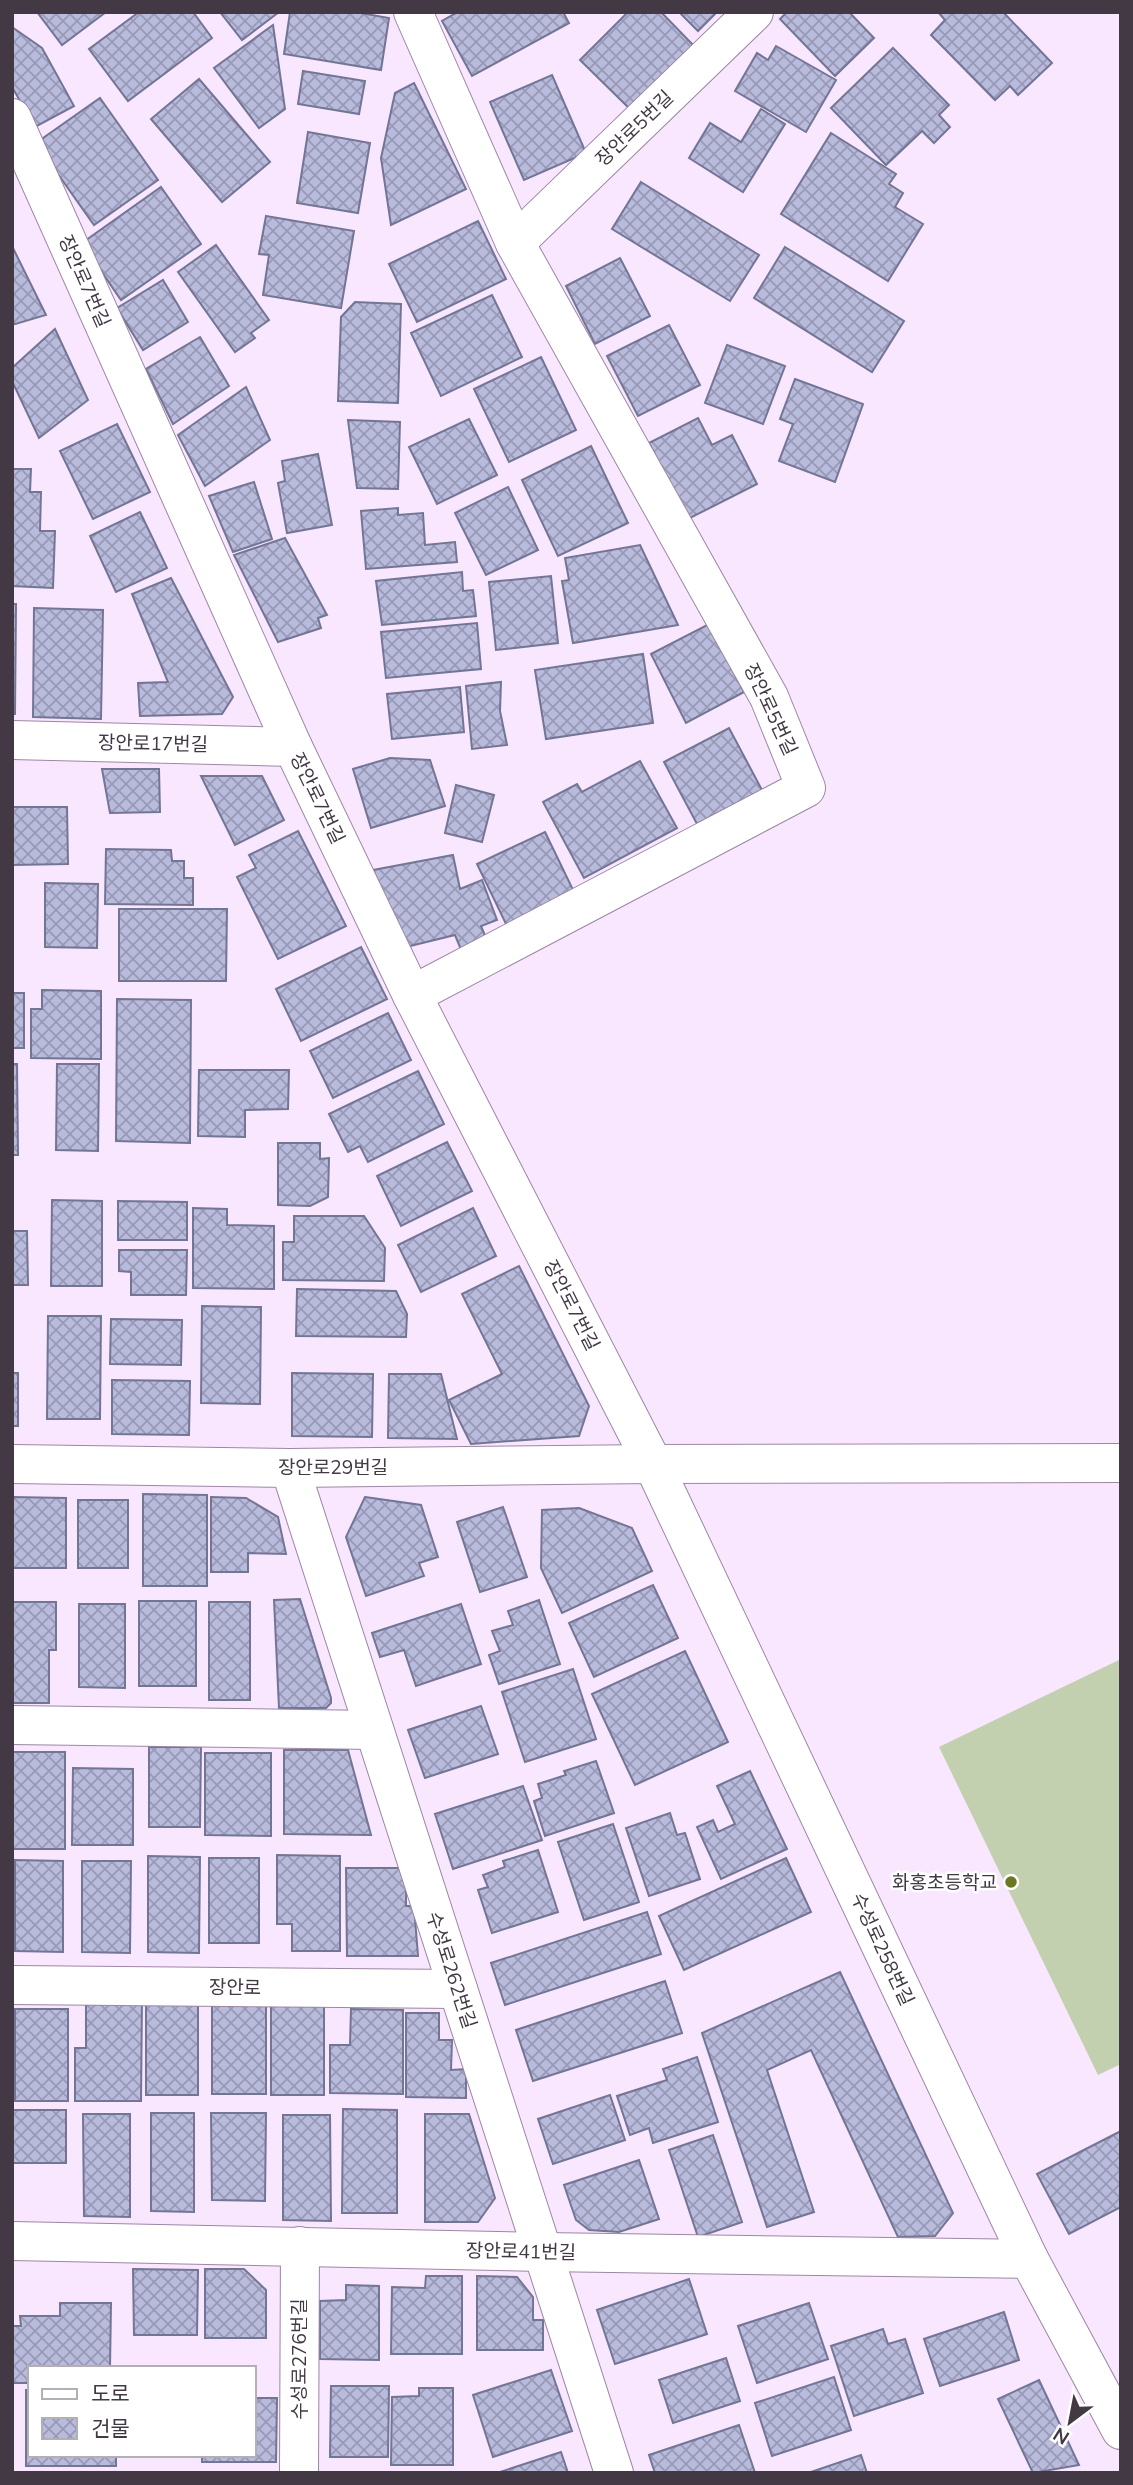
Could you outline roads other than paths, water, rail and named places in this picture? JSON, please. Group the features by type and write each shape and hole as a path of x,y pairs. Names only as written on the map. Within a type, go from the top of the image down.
{"street":[{"name":"장안로5번길","path":"515,243 754,12"},
{"name":"장안로5번길","path":"412,995 806,788 769,697 515,243 414,13"},
{"name":"장안로7번길","path":"12,118 293,747 412,995 653,1464"},
{"name":"장안로17번길","path":"12,740 293,747"},
{"name":"장안로29번길","path":"12,1464 290,1468 1121,1463"},
{"name":"수성로258번길","path":"653,1464 1029,2259 1121,2430"},
{"name":"수성로262번길","path":"290,1468 614,2473"},
{"path":"12,1724 374,1730"},
{"name":"장안로","path":"12,1985 458,1989"},
{"name":"장안로41번길","path":"12,2241 1029,2259"},
{"name":"수성로276번길","path":"299,2473 300,2246"}],"place":[{"name":"화홍초등학교","path":"1011,1882"}]}
